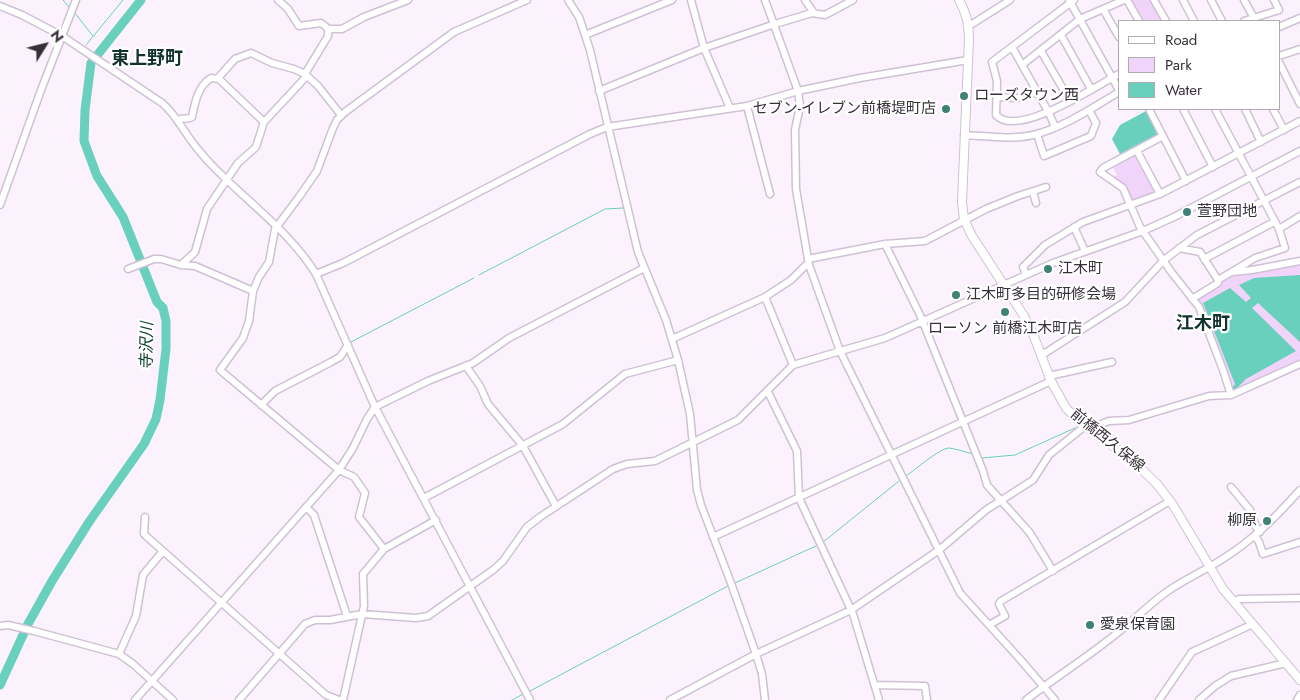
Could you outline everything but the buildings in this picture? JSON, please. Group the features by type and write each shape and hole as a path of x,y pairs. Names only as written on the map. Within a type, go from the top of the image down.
{"main road":[{"name":"前橋西久保線","path":"959,0 966,14 969,26 962,202 964,219 972,236 1024,316 1042,355 1050,379 1066,408 1087,428 1139,466 1157,484 1170,501 1209,567 1234,602 1300,680"}],"street":[{"path":"0,206 76,0"},
{"path":"278,0 299,26 321,23 330,30 342,28 408,0"},
{"path":"384,549 360,517 365,493 354,477 339,470 220,370 243,338 249,321 253,291 268,262 277,226 300,198 316,171 333,128 341,116 454,32 527,0"},
{"path":"568,0 579,17 585,36 638,252 672,338 678,360 686,391 694,442 699,499 756,654 762,674 765,700"},
{"path":"585,36 672,0"},
{"path":"691,0 704,48 730,108"},
{"path":"765,0 798,91 800,106 795,130 796,189 809,262 840,352 960,593 1055,700"},
{"path":"805,0 814,13"},
{"path":"599,91 704,48 814,13 825,15 853,0"},
{"path":"969,26 1010,0"},
{"path":"1022,65 1080,19 1126,0 1138,20"},
{"path":"1154,0 1165,20"},
{"path":"1183,0 1193,20"},
{"path":"1211,0 1221,20"},
{"path":"1244,0 1254,18"},
{"path":"1247,20 1279,10 1274,0"},
{"path":"1071,1 1080,19 1116,76 1049,113 1033,119 1000,120 996,115 997,81 992,62 1071,1"},
{"path":"0,6 62,36 162,103 178,120 196,146 298,248 316,274 375,407 530,700"},
{"path":"1103,9 1118,35"},
{"path":"1280,27 1300,18"},
{"path":"181,265 195,252 207,209 242,158 256,147 264,122 305,78 305,74 330,30"},
{"path":"1061,35 1091,89"},
{"path":"1012,47 1055,127"},
{"path":"1280,56 1300,48"},
{"path":"1041,51 1070,101"},
{"path":"218,78 235,59 251,53 272,63 305,74 318,86 341,116"},
{"path":"316,274 343,263 581,138 607,127 747,106 798,91 860,78 968,60"},
{"path":"1280,64 1300,104"},
{"path":"178,120 192,117 200,89 211,78 218,78 264,122"},
{"path":"997,97 1018,98 1037,92"},
{"path":"964,135 1001,137 1037,134 1089,110 1118,92"},
{"path":"747,106 770,194"},
{"path":"1037,134 1044,156 1091,136 1096,123 1089,110"},
{"path":"1150,110 1186,180"},
{"path":"1183,110 1212,167"},
{"path":"1192,299 1218,283 1218,280 1255,258 1285,248 1279,230 1216,110"},
{"path":"1245,110 1261,142"},
{"path":"1274,110 1284,130"},
{"path":"1026,275 1023,267 1034,255 1045,245 1074,227 1092,218 1160,194 1300,121"},
{"path":"1163,136 1103,168 1100,172 1103,176 1123,188 1142,231 1199,307 1231,395"},
{"path":"1137,151 1160,194"},
{"path":"239,700 305,624 315,620 330,620 362,614 416,618 428,616 502,561 527,527 556,506 613,468 627,464 655,461 740,419 793,365 885,338 1026,275 1085,251 1142,231 1174,217 1300,151"},
{"path":"1042,355 1125,302 1164,260 1197,235 1300,182"},
{"path":"672,338 765,297 792,280 809,262 885,244 925,241 964,219 1018,196 1046,187"},
{"path":"1032,192 1036,203"},
{"path":"1279,230 1300,216"},
{"path":"1204,259 1274,222"},
{"path":"1074,227 1085,251"},
{"path":"885,244 923,322 983,471 986,483 1032,536 1053,571"},
{"path":"1179,248 1200,252 1218,280"},
{"path":"130,268 154,259 161,259 181,265 195,266 253,291"},
{"path":"1231,272 1252,270 1300,260"},
{"path":"135,700 339,470 375,407 428,380 478,360 509,338 644,268"},
{"path":"765,297 793,365"},
{"path":"261,405 275,390 340,357 348,345"},
{"path":"424,498 523,446 573,417 578,410 625,374 678,360"},
{"path":"713,537 800,498 1050,379 1112,362"},
{"path":"670,700 756,654 851,610 939,550 1000,500 1033,480 1049,455 1087,428 1109,420 1128,420 1209,396 1231,395 1300,364"},
{"path":"466,366 480,386 488,404 523,446 556,506"},
{"path":"767,391 797,451 800,498 851,610 879,700"},
{"path":"1231,487 1250,510 1264,554 1300,542"},
{"path":"1026,700 1121,630 1146,607 1165,593 1209,567 1257,534 1281,512 1300,490"},
{"path":"989,625 1005,616 999,604 1001,602 1170,501"},
{"path":"306,507 314,516 347,616"},
{"path":"145,518 144,534 326,695 339,700"},
{"path":"343,700 362,614 364,596 363,574 384,549 436,520"},
{"path":"119,654 136,616 143,574 163,551"},
{"path":"1234,602 1239,599 1300,598"},
{"path":"1159,700 1192,652 1253,624"},
{"path":"0,626 34,631 119,654 173,700"},
{"path":"1199,700 1215,686 1231,676 1286,663"},
{"path":"875,685 925,686 927,700"},
{"path":"1297,700 1300,694"}],"green space":[{"path":"1131,0 1153,0 1163,20 1139,20 1130,2"},
{"path":"1137,154 1156,190 1155,194 1132,204 1125,187 1110,179 1117,175 1112,165"},
{"path":"1300,263 1300,362 1233,392 1196,299 1232,276"}],"water":[{"path":"1146,111 1158,134 1120,154 1112,139 1120,125"},
{"path":"1300,275 1300,342 1258,303 1252,308 1296,351 1246,379 1234,391 1232,388 1235,384 1203,303 1230,288 1246,302 1251,298 1239,285 1254,278"}],"waterway":[{"path":"63,0 69,7"},
{"path":"86,45 123,0"},
{"name":"寺沢川","path":"0,685 28,624 52,581 89,522 144,444 156,419 160,400 166,349 166,321 163,308 157,302 123,217 97,176 84,141 85,110 91,63 141,0"},
{"path":"74,12 93,36"},
{"path":"479,275 605,209 624,208"},
{"path":"351,342 474,278"},
{"path":"982,458 1015,455 1075,428"},
{"path":"906,476 945,449 952,448 973,454"},
{"path":"822,543 899,481"},
{"path":"426,511 431,521"},
{"path":"427,529 433,524"},
{"path":"735,583 818,545"},
{"path":"530,691 728,586"},
{"path":"512,700 523,694"}],"place":[{"name":"ローズタウン西","path":"964,96"},
{"name":"セブン-イレブン前橋堤町店","path":"946,109"},
{"name":"萱野団地","path":"1187,212"},
{"name":"江木町","path":"1048,269"},
{"name":"江木町多目的研修会場","path":"956,295"},
{"name":"ローソン 前橋江木町店","path":"1005,312"},
{"name":"柳原","path":"1267,521"},
{"name":"愛泉保育園","path":"1090,625"}],"district":[{"name":"東上野町","path":"147,60"},
{"name":"江木町","path":"1203,325"}]}
